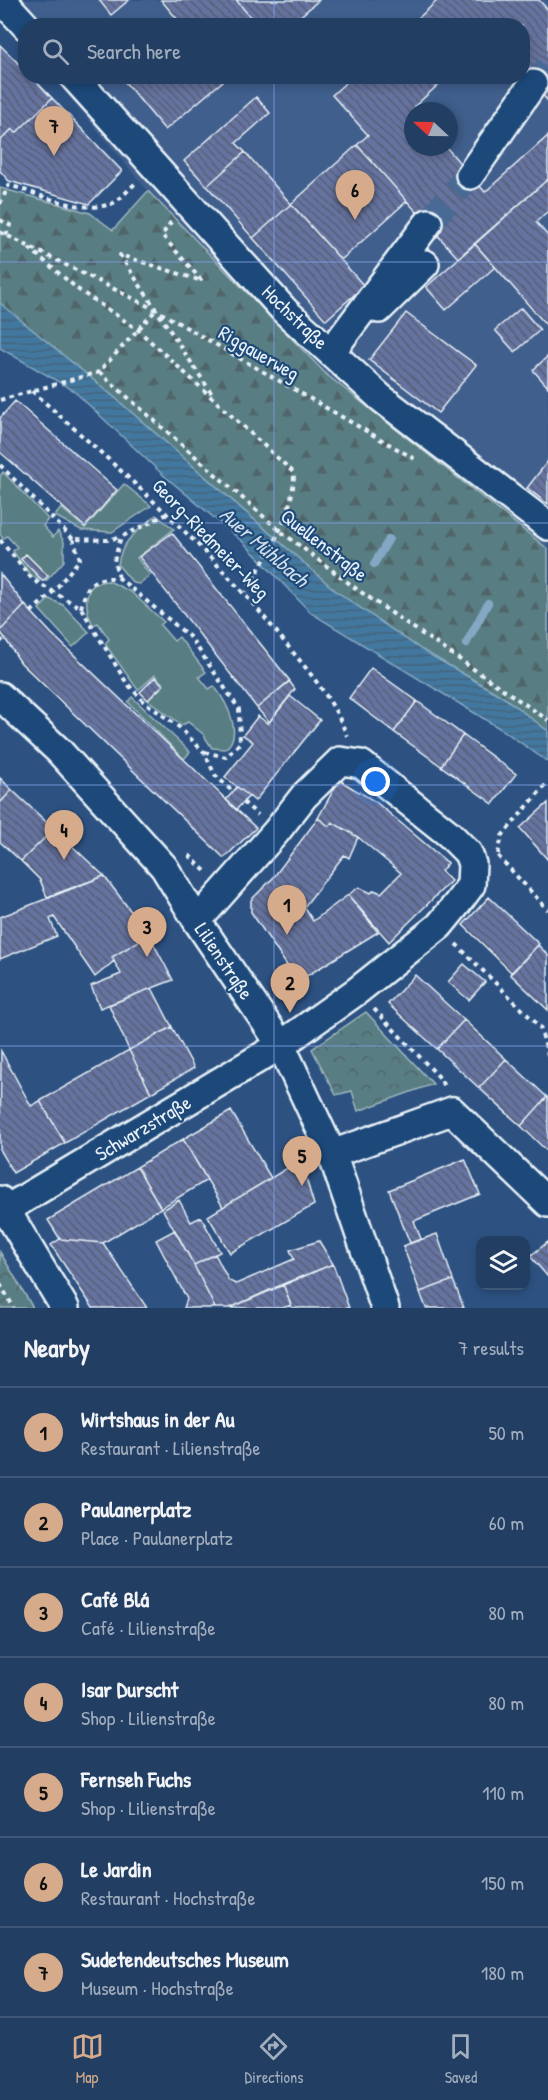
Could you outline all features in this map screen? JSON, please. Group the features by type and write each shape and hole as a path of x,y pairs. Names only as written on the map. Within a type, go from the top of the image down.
{"street":[{"path":"2,0 19,18"},
{"name":"Hochstraße","path":"80,84 285,311 381,398 548,526"},
{"path":"470,175 533,84"},
{"path":"331,352 428,224"},
{"path":"331,352 425,264"},
{"name":"Lilienstraße","path":"0,696 59,751 164,867 197,921 281,1046 332,1154 385,1308"},
{"path":"197,921 328,770 340,761 347,760 361,764 449,834 468,853 472,864"},
{"name":"Schwarzstraße","path":"2,1208 281,1046 357,991 439,926 471,885 472,864"},
{"path":"332,1154 452,1111 548,1203"},
{"path":"2,1208 65,1308"}],"path":[{"path":"0,204 9,185 77,205 90,207 113,203 155,165"},
{"path":"186,201 162,235 202,281 120,255 218,403"},
{"path":"0,220 10,225 6,235"},
{"name":"Riggauerweg","path":"0,232 156,310 417,461"},
{"path":"23,243 80,291 137,329 294,473 294,495 279,530 246,592"},
{"path":"0,400 99,372 156,310"},
{"name":"Quellenstraße","path":"99,372 279,530 358,591 548,720"},
{"name":"Georg-Riedmeier-Weg","path":"32,391 169,513 246,592 331,700 347,736 347,760"},
{"path":"0,465 73,539 80,559 53,592 32,612"},
{"path":"73,539 107,540 121,537 169,513"},
{"path":"118,578 114,561 121,537"},
{"path":"0,540 33,580 81,609 126,682 143,701 179,727 204,752 215,775 233,792"},
{"path":"81,609 85,591 92,582 103,577 118,578 191,638 239,709 240,743 226,757 204,752"},
{"path":"498,855 502,836 548,782"},
{"path":"472,864 498,855"},
{"path":"498,855 548,910"},
{"path":"439,926 540,1027 548,1055"},
{"path":"357,991 441,1079 452,1111"},
{"path":"0,1284 14,1308"}],"shaded area":[{"path":"0,0 548,0 548,549 327,375 148,191 59,84 530,84 530,18 18,18 18,34 0,12"}],"green space":[{"path":"0,188 90,213 113,230 148,191 327,375 548,549 548,731 503,697 422,650 337,592 114,397 0,303"},
{"path":"3,472 48,519 43,526 53,537 58,531 64,542 64,561 46,581 31,575 13,551 17,547 7,536 3,539 0,534 0,476"},
{"path":"124,484 151,506 112,532 81,530 55,516 61,508 85,528"},
{"path":"156,515 174,529 137,558 150,575 139,584 133,583 118,565 120,556 132,536"},
{"path":"109,581 131,592 164,622 160,625 174,641 179,637 206,672 199,677 209,689 214,686 231,717 233,735 231,743 225,749 212,748 203,734 188,722 182,725 148,700 164,685 155,675 138,690 105,644 109,639 98,623 93,625 88,611 87,596 93,585"},
{"path":"49,599 63,605 89,632 73,647 39,609"},
{"path":"132,697 190,752 184,759 128,702"},
{"path":"366,1012 433,1084 358,1111 352,1091 336,1095 312,1049"},
{"path":"0,1252 33,1308 0,1308"}],"water":[{"name":"Auer Mühlbach","path":"0,303 114,397 337,592 422,650 503,697 548,731 548,762 504,731 311,613 244,543 161,473 73,390 0,348"}],"building":[{"path":"99,0 129,0 111,15"},
{"path":"161,0 236,0 251,18 176,18"},
{"path":"236,0 319,0 298,18 251,18"},
{"path":"438,0 539,0 548,10 548,101 530,81 530,18 419,18"},
{"path":"0,45 18,63 18,84 39,84 52,98 16,133 12,129 0,141"},
{"path":"127,84 220,84 165,130"},
{"path":"344,84 439,84 419,102 404,102 404,156 454,156 485,192 548,136 548,179 458,258 357,145 368,135 332,95"},
{"path":"256,97 270,113 236,143 245,152 207,186 184,161"},
{"path":"52,98 122,171 89,204 9,181 0,171 0,141 12,129 16,133"},
{"path":"357,145 407,201 341,260 291,204"},
{"path":"245,152 291,204 253,238 207,186"},
{"path":"548,179 548,211 536,222 548,236 548,327 475,244"},
{"path":"291,204 364,286 326,320 253,238"},
{"path":"475,244 495,267 446,310 426,287"},
{"path":"521,308 540,330 515,352 495,330"},
{"path":"406,313 476,365 438,413 369,360"},
{"path":"548,356 548,387 533,370"},
{"path":"15,401 117,490 85,527 0,452 0,418"},
{"path":"548,461 548,504 527,488"},
{"path":"172,533 290,681 257,708 139,557"},
{"path":"26,554 48,576 43,581 21,559"},
{"path":"0,574 25,605 0,631"},
{"path":"25,605 52,634 256,828 224,858 21,663 0,631"},
{"path":"371,668 417,701 394,732 349,698"},
{"path":"155,677 163,685 148,700 140,692"},
{"path":"289,681 295,689 269,722 257,708"},
{"path":"290,696 320,720 255,801 225,777 253,742 243,735 258,716 268,724"},
{"path":"417,701 463,735 441,766 394,732"},
{"path":"463,735 516,774 493,804 441,766"},
{"path":"0,778 12,790 0,803"},
{"path":"339,780 376,802 448,863 441,871 451,881 389,942 348,895 359,887 371,893 374,890 381,893 401,873 358,837 332,822 329,826 318,818"},
{"path":"237,787 249,796 236,810 226,800"},
{"path":"12,790 54,829 21,861 0,842 0,803"},
{"path":"548,803 548,860 520,828"},
{"path":"318,818 329,826 332,822 358,837 349,858 344,855 304,907 313,921 348,895 378,932 305,977 294,976 251,912 251,900 273,878"},
{"path":"54,829 104,876 47,897 40,880 21,861"},
{"path":"104,876 149,935 112,957 114,961 95,977 54,917 50,919 57,936 0,959 0,917"},
{"path":"489,897 539,944 512,973 463,925"},
{"path":"149,935 173,980 100,1008 91,986 121,974 112,957"},
{"path":"538,945 548,955 548,1010 510,974"},
{"path":"464,964 485,982 469,1000 448,982"},
{"path":"415,975 464,1020 437,1049 388,1004"},
{"path":"152,988 172,1027 129,1050 109,1005"},
{"path":"464,1020 506,1059 479,1088 437,1049"},
{"path":"172,1027 194,1068 151,1093 129,1050"},
{"path":"129,1050 151,1093 65,1143 40,1101"},
{"path":"1,1051 31,1106 40,1101 65,1143 13,1173 0,1151"},
{"path":"506,1059 547,1097 521,1126 479,1088"},
{"path":"548,1098 548,1152 521,1126"},
{"path":"231,1111 271,1178 223,1207 183,1139"},
{"path":"183,1139 207,1180 161,1208 137,1167"},
{"path":"465,1159 480,1194 414,1221 421,1239 410,1243 389,1190"},
{"path":"294,1164 303,1168 314,1205 230,1253 208,1216"},
{"path":"137,1167 161,1208 103,1243 60,1239 48,1220"},
{"path":"179,1200 191,1222 201,1217 220,1252 194,1265 163,1210"},
{"path":"175,1230 215,1308 184,1308 187,1299 156,1240"},
{"path":"437,1234 453,1280 420,1292 403,1246"},
{"path":"60,1239 103,1243 147,1308 93,1308 51,1245"},
{"path":"319,1241 333,1264 230,1308 215,1308 194,1265 215,1254 229,1281 236,1284 294,1259 290,1250"},
{"path":"548,1242 548,1277 530,1256"},
{"path":"333,1264 349,1308 292,1308 283,1284"},
{"path":"453,1280 464,1308 426,1308 420,1292"},
{"path":"283,1284 291,1305 283,1308 230,1308"}],"waterway":[{"path":"374,564 389,539"},
{"path":"466,644 488,603"}],"tunnel":[{"path":"533,84 548,69"},
{"path":"428,223 470,175"}],"place":[{"name":"Sudetendeutsches Museum","path":"54,156"},
{"name":"Le Jardin","path":"355,220"},
{"name":"Isar Durscht","path":"64,860"},
{"name":"Wirtshaus in der Au","path":"287,935"},
{"name":"Café Blá","path":"147,957"},
{"name":"Paulanerplatz","path":"290,1013"},
{"name":"Fernseh Fuchs","path":"302,1186"}]}
